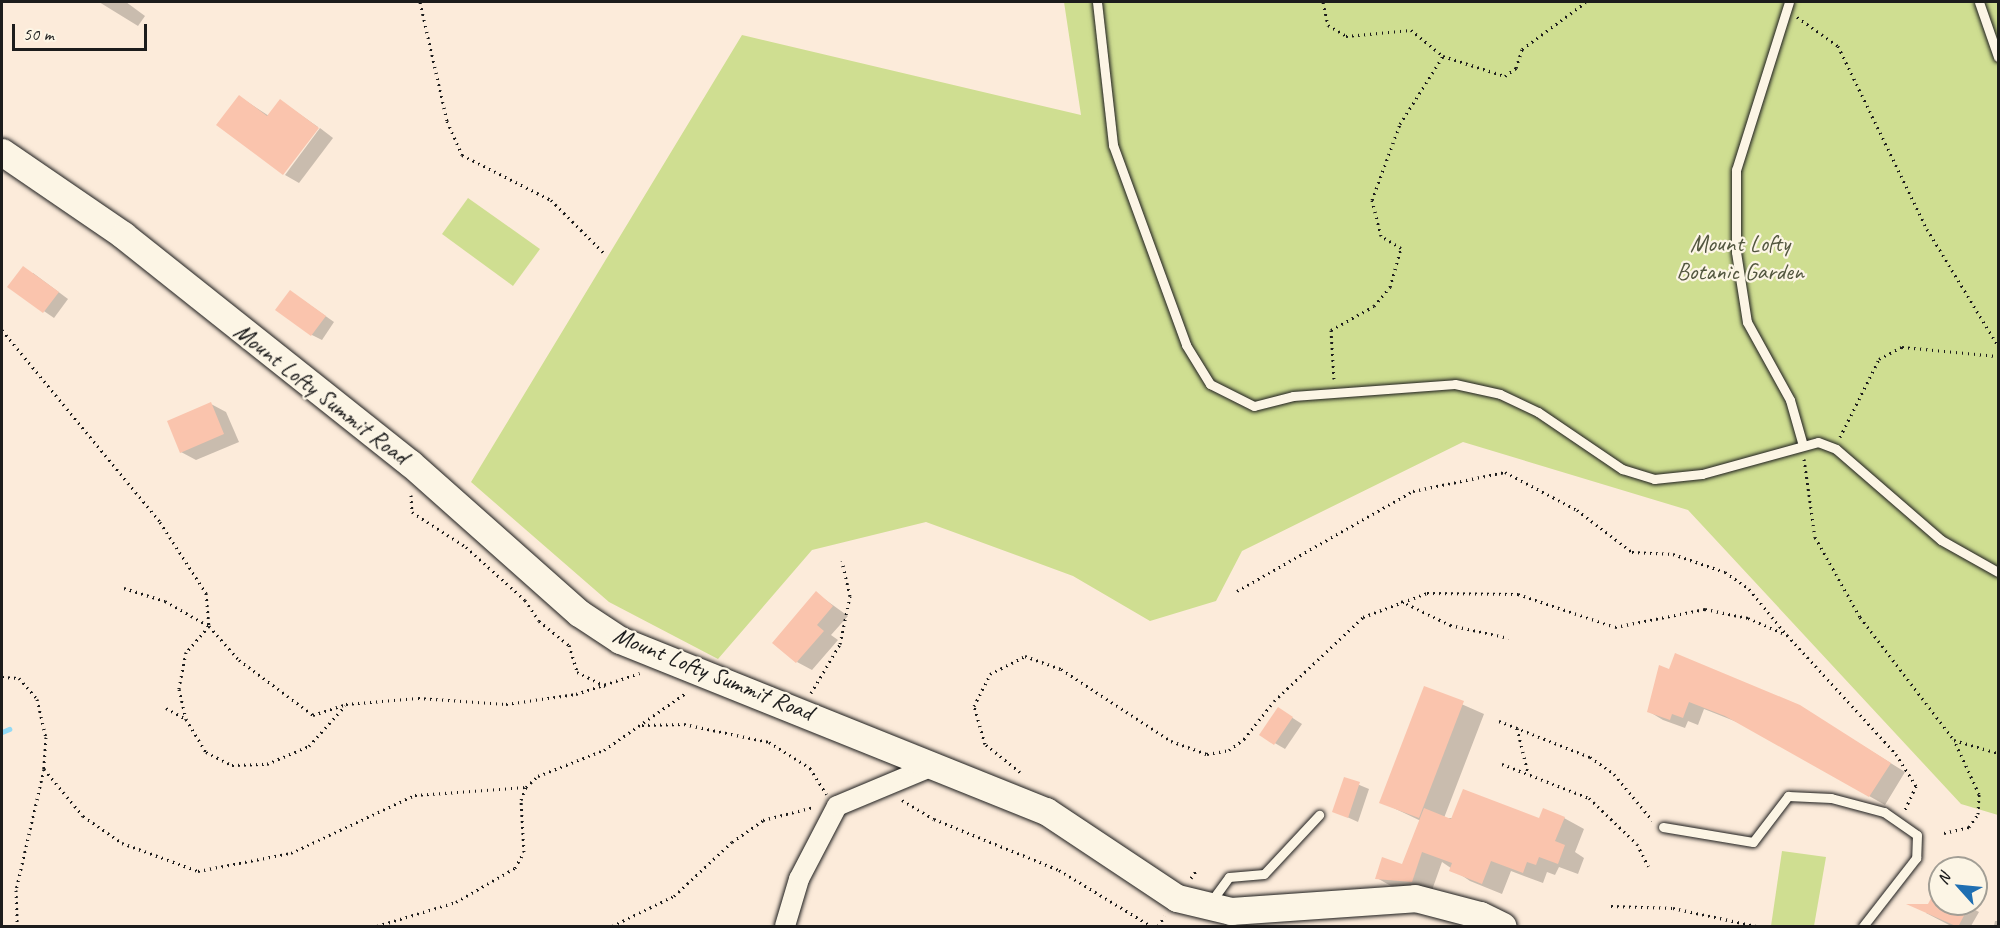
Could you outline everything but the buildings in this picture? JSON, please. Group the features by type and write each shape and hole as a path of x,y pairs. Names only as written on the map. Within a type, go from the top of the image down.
{"main road":[{"name":"Mount Lofty Summit Road","path":"2,152 123,235 410,463 579,614 620,640 805,712 1046,811 1177,898 1207,907 1415,898 1486,923"}],"street":[{"path":"785,927 799,879 837,806 879,786 935,765"}],"lane":[{"path":"1096,2 1113,145 1186,345 1210,384 1254,406 1335,393 1455,384 1500,394 1538,412 1622,470 1654,479 1702,474 1802,442 1836,449 1907,515 1998,572"},
{"path":"1979,2 1998,57"},
{"path":"1788,4 1736,170 1736,252 1747,322 1790,400 1802,442"},
{"path":"1659,826 1753,842 1788,796 1831,798 1884,812 1917,835 1916,858 1863,927"},
{"path":"1207,907 1229,877 1264,874 1319,815"}],"path":[{"path":"420,2 447,121 462,155 551,200 603,252"},
{"path":"1323,2 1328,25 1346,36 1411,30 1443,56 1505,76 1516,68 1522,49 1586,2"},
{"path":"1788,4 1811,32 1838,46 1927,229 1998,346"},
{"path":"1335,393 1331,330 1374,306 1390,287 1401,248 1381,236 1372,200 1400,124 1443,56"},
{"path":"2,330 160,522 206,593 209,626 186,652 179,689 186,719 206,752 232,765 267,764 309,746 346,704"},
{"path":"1836,449 1849,411 1880,359 1902,347 1998,356"},
{"path":"1802,442 1815,537 1860,617 1954,740 1979,794 1978,814 1969,827 1944,833"},
{"path":"410,463 412,512 466,547 569,645 577,672 607,687"},
{"path":"1237,591 1413,491 1505,472 1576,510 1632,552 1673,554 1725,572 1749,589 1787,635 1896,754 1916,786 1899,822"},
{"path":"805,712 840,644 850,596 842,561"},
{"path":"124,588 165,602 209,626 239,660 314,716 346,704 418,698 506,704 607,687 670,661"},
{"path":"1020,772 985,744 974,706 990,674 1025,656 1061,669 1171,741 1218,752 1244,739 1274,701 1363,617 1400,601 1427,593 1518,594 1615,627 1705,609 1748,618 1787,635"},
{"path":"1400,601 1450,625 1509,638"},
{"path":"2,677 19,678 37,699 46,737 44,769 16,890 17,927"},
{"path":"377,927 456,902 515,868 524,852 521,800 526,787 538,776 604,750 642,725 684,692 695,692"},
{"path":"166,708 186,719"},
{"path":"1499,721 1590,757 1614,774 1659,826"},
{"path":"642,725 684,724 768,742 810,768 831,803"},
{"path":"1516,728 1528,773"},
{"path":"1954,740 1998,753"},
{"path":"1502,764 1589,798 1637,844 1648,866"},
{"path":"44,769 83,816 122,843 198,871 291,853 415,795 526,787"},
{"path":"879,786 934,819 1059,870 1151,927"},
{"path":"612,927 674,896 732,842 764,820 819,806"},
{"path":"1188,881 1196,870"},
{"path":"1611,906 1673,908 1756,927"}],"green space":[{"name":"Mount Lofty Botanic Garden","path":"1064,2 1998,2 1998,815 1961,804 1688,510 1463,442 1242,551 1216,601 1150,621 1073,576 926,522 812,550 718,659 609,602 471,482 742,35 1081,115"},
{"path":"468,198 540,249 513,286 442,234"},
{"path":"1782,851 1826,857 1814,926 1771,926"}],"waterway":[{"path":"2,732 9,729"}]}
